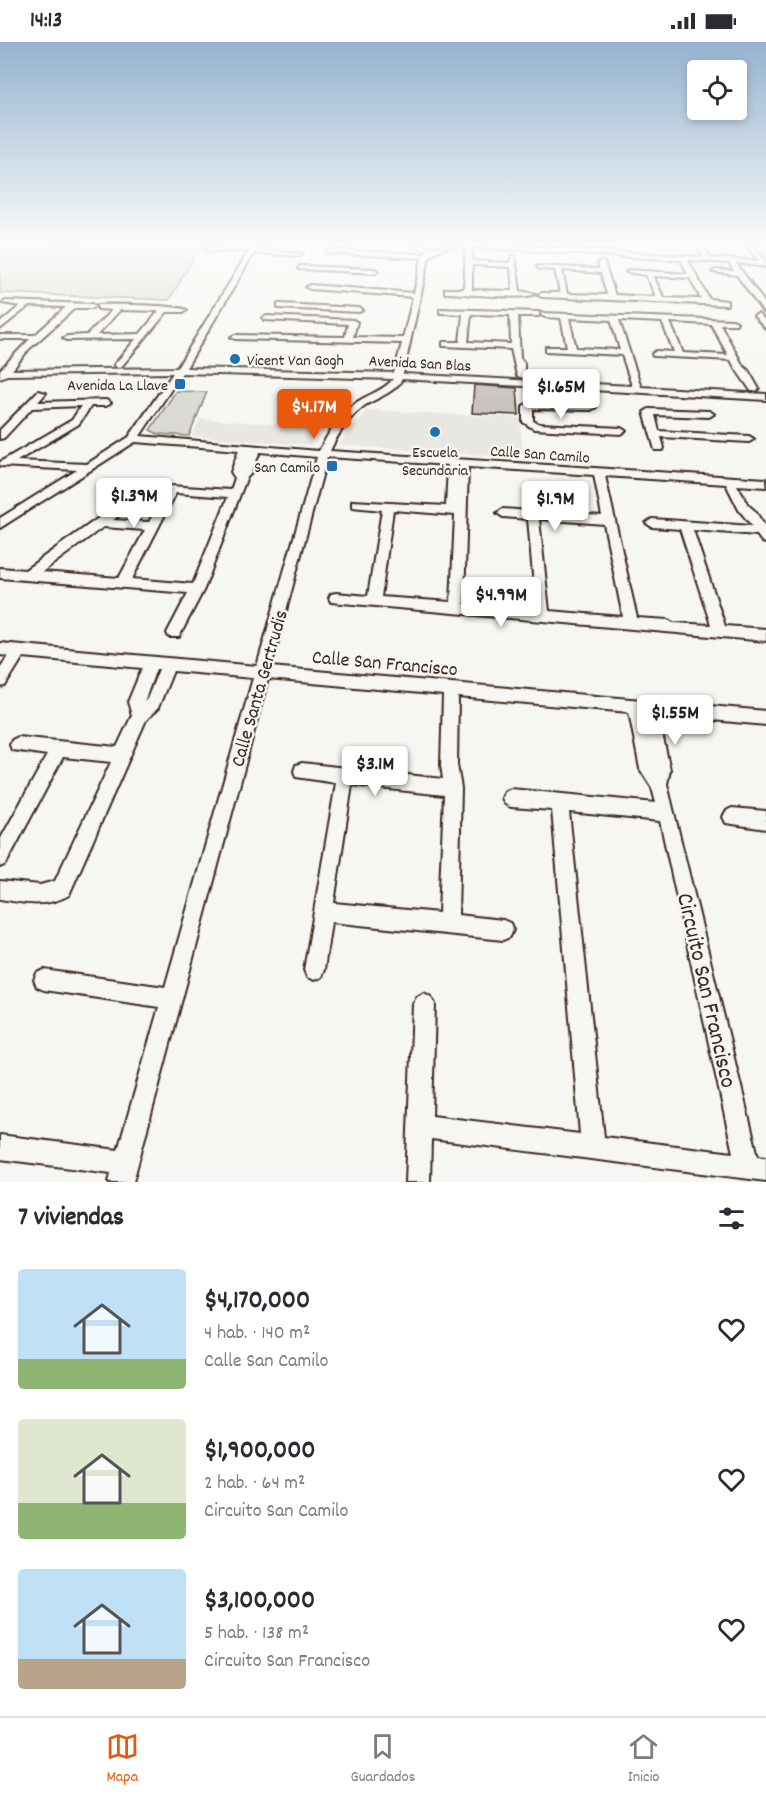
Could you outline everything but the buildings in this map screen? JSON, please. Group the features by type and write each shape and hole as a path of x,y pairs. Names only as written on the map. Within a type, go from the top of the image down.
{"street":[{"path":"2,518 20,512 133,439 224,297"},
{"path":"300,307 305,297"},
{"path":"256,337 280,302 300,307 358,314 364,297"},
{"path":"398,372 416,297"},
{"path":"593,297 724,303"},
{"path":"704,297 706,301"},
{"path":"757,297 766,310"},
{"path":"2,303 183,310"},
{"path":"0,327 27,304"},
{"path":"3,370 72,306"},
{"path":"90,338 119,307"},
{"path":"118,365 165,309"},
{"path":"443,311 536,315"},
{"path":"464,345 467,312"},
{"path":"514,314 516,359 520,363 517,376"},
{"path":"545,315 733,322"},
{"path":"565,316 572,350"},
{"path":"758,316 766,327"},
{"path":"267,318 353,322 349,338"},
{"path":"614,318 633,386"},
{"path":"665,320 680,356"},
{"path":"714,321 739,368 744,372 749,389"},
{"path":"67,338 142,336"},
{"path":"0,337 36,337"},
{"path":"235,337 406,339"},
{"path":"446,344 516,347"},
{"path":"549,349 622,353"},
{"path":"656,354 734,358"},
{"name":"Avenida San Blas","path":"3,370 118,365 180,368"},
{"name":"Avenida San Blas","path":"3,370 180,368 517,376 691,393 766,397"},
{"name":"Avenida San Blas","path":"398,372 586,387 766,390"},
{"name":"Calle Santa Gertrudis","path":"124,1172 323,454 335,428 361,404 398,381 398,372"},
{"path":"573,386 587,409"},
{"path":"586,387 587,409 593,430"},
{"path":"0,436 41,393"},
{"path":"691,393 712,423"},
{"path":"703,394 712,423"},
{"path":"2,464 76,422 88,403"},
{"path":"29,405 106,403"},
{"path":"587,409 528,405 528,422 538,427 621,431"},
{"path":"659,448 649,412 712,423 749,439"},
{"path":"654,434 712,423"},
{"name":"Calle San Camilo","path":"133,439 766,483"},
{"path":"174,633 197,589 241,478 246,473 251,448"},
{"path":"457,608 458,463"},
{"path":"2,464 33,465 38,470 85,470"},
{"path":"594,472 631,624"},
{"path":"735,481 743,507 751,514 764,535"},
{"path":"127,486 235,494"},
{"path":"28,575 149,488"},
{"path":"123,583 172,490"},
{"path":"356,504 456,510"},
{"path":"374,601 387,506"},
{"path":"503,513 604,520"},
{"path":"533,515 543,616"},
{"path":"100,523 153,526"},
{"path":"652,523 764,535"},
{"path":"685,525 720,631"},
{"path":"0,573 197,589"},
{"path":"336,598 766,635"},
{"path":"0,681 6,652"},
{"name":"Calle San Francisco","path":"6,652 262,672 766,718"},
{"path":"140,715 136,702 152,663"},
{"path":"0,890 43,894 58,892 62,888 121,755 140,715 153,704 168,664"},
{"path":"448,924 453,788 449,765 451,690"},
{"name":"Circuito San Francisco","path":"420,1126 757,1168 667,813 659,784 648,769 642,707"},
{"path":"18,745 121,755"},
{"path":"0,858 59,749"},
{"path":"302,771 453,788"},
{"path":"314,970 345,776"},
{"path":"511,798 667,813"},
{"path":"560,804 593,1148"},
{"path":"732,817 766,820"},
{"path":"323,910 503,930"},
{"path":"44,980 172,998"},
{"path":"418,1182 424,1004"},
{"path":"0,1147 124,1172"}],"shaded area":[{"path":"101,297 171,297 169,300"},
{"path":"176,391 207,392 189,436 158,434 150,430"},
{"name":"Escuela Secundaria","path":"366,410 520,418 523,458 339,445"},
{"path":"200,419 321,427 310,445 192,436"}],"place":[{"name":"Vicent Van Gogh","path":"235,359"},
{"name":"Avenida La Llave","path":"180,384"},
{"name":"Escuela Secundaria","path":"435,432"},
{"name":"San Camilo","path":"332,466"}]}
